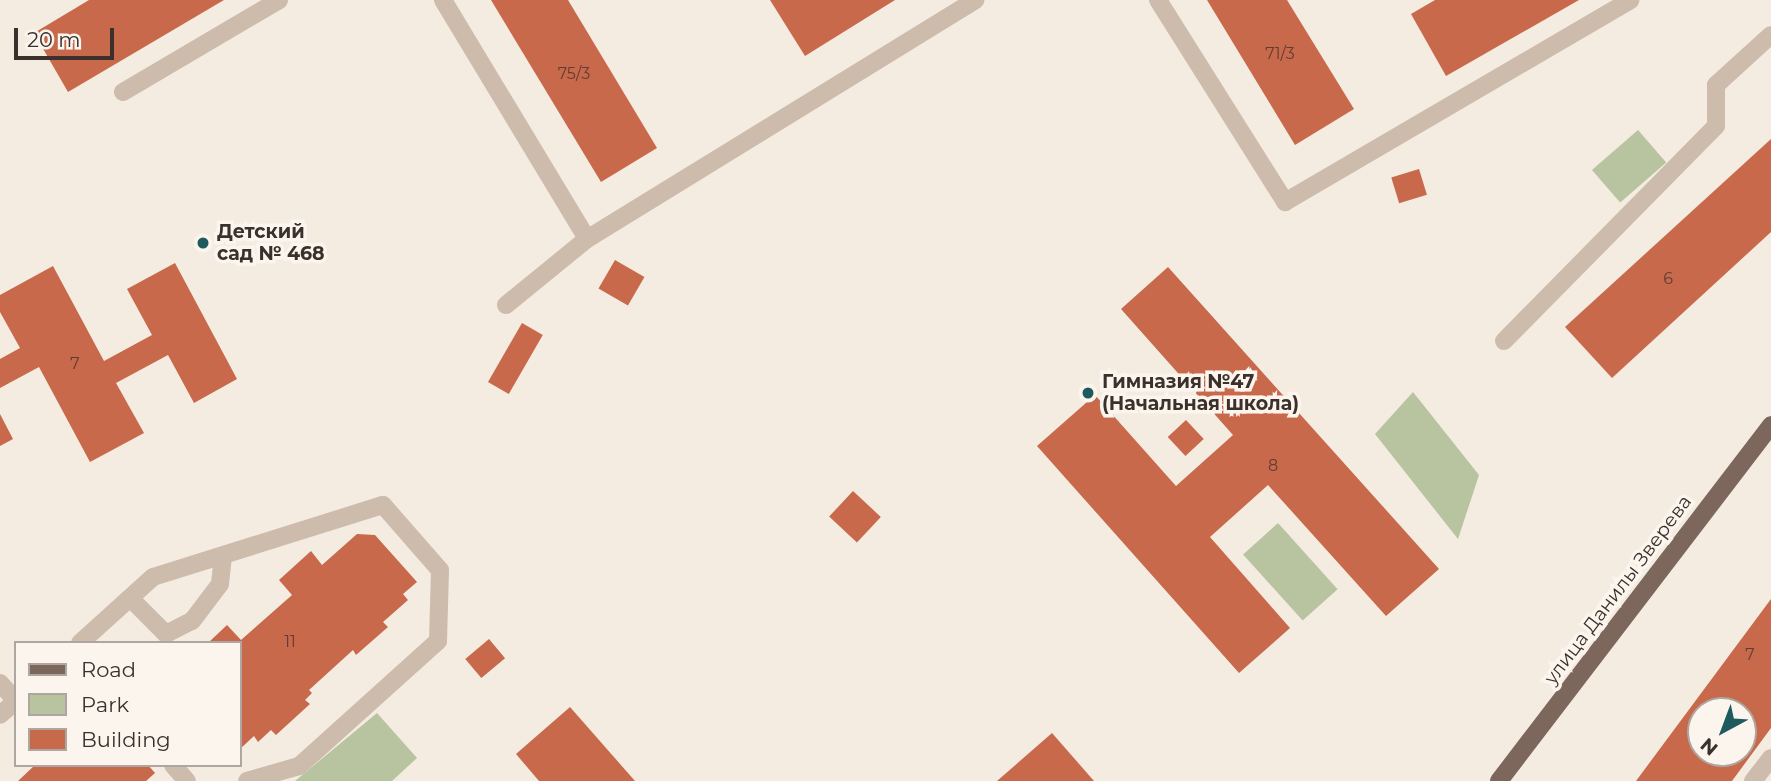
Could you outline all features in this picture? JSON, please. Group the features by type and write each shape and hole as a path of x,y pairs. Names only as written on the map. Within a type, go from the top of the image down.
{"main road":[{"name":"улица Данилы Зверева","path":"1499,781 1771,425"}],"lane":[{"path":"123,92 279,0"},
{"path":"443,0 587,239"},
{"path":"506,304 587,239 975,0"},
{"path":"1158,0 1285,202 1630,0"},
{"path":"1504,341 1716,126 1716,85 1771,35"},
{"path":"82,641 153,577 383,505 440,570 438,641 299,766 247,781"},
{"path":"130,598 166,634 192,621 220,584 223,555"},
{"path":"0,683 14,699"},
{"path":"0,715 14,703"},
{"path":"1753,781 1771,758"},
{"path":"175,767 187,781"}],"green space":[{"path":"1638,130 1666,162 1620,202 1592,170"},
{"path":"1413,392 1479,475 1458,539 1375,434"},
{"path":"1278,523 1338,589 1303,621 1243,554"},
{"path":"377,713 417,758 392,781 295,781"}],"building":[{"path":"89,0 224,0 68,92 34,33"},
{"path":"491,0 568,0 657,148 601,182"},
{"path":"770,0 895,0 805,56"},
{"path":"1207,0 1287,0 1354,109 1295,145"},
{"path":"1435,0 1579,0 1446,76 1411,14"},
{"path":"1771,139 1771,232 1612,378 1565,327"},
{"path":"1419,169 1427,195 1399,203 1391,177"},
{"path":"615,260 644,277 628,306 598,289"},
{"path":"175,263 237,379 194,403 168,355 116,383 144,433 90,462 39,367 0,388 0,359 20,348 0,312 0,295 53,266 104,361 152,335 127,289"},
{"path":"1168,267 1439,569 1386,616 1268,485 1210,537 1290,628 1239,673 1037,446 1095,395 1176,486 1233,435 1121,309"},
{"path":"522,323 543,335 509,394 488,382"},
{"path":"0,414 13,439 0,446"},
{"path":"1186,420 1204,439 1185,456 1168,437"},
{"path":"853,491 881,517 857,543 829,517"},
{"path":"357,534 375,535 417,582 403,594 408,600 383,622 388,627 356,655 353,650 309,690 312,693 305,700 310,704 276,735 271,730 258,742 254,736 242,747 242,641 210,641 227,625 241,640 292,595 279,580 311,551 322,565"},
{"path":"1771,599 1771,728 1757,747 1757,697 1698,697"},
{"path":"489,639 505,658 481,678 465,659"},
{"path":"570,707 635,781 539,781 516,754"},
{"path":"1687,712 1687,767 1742,767 1732,781 1636,781"},
{"path":"1052,733 1094,781 997,781"},
{"path":"33,767 150,767 155,773 146,781 18,781"}],"place":[{"name":"Детский сад № 468","path":"203,243"},
{"name":"Гимназия №47 (Начальная школа)","path":"1088,393"}]}
